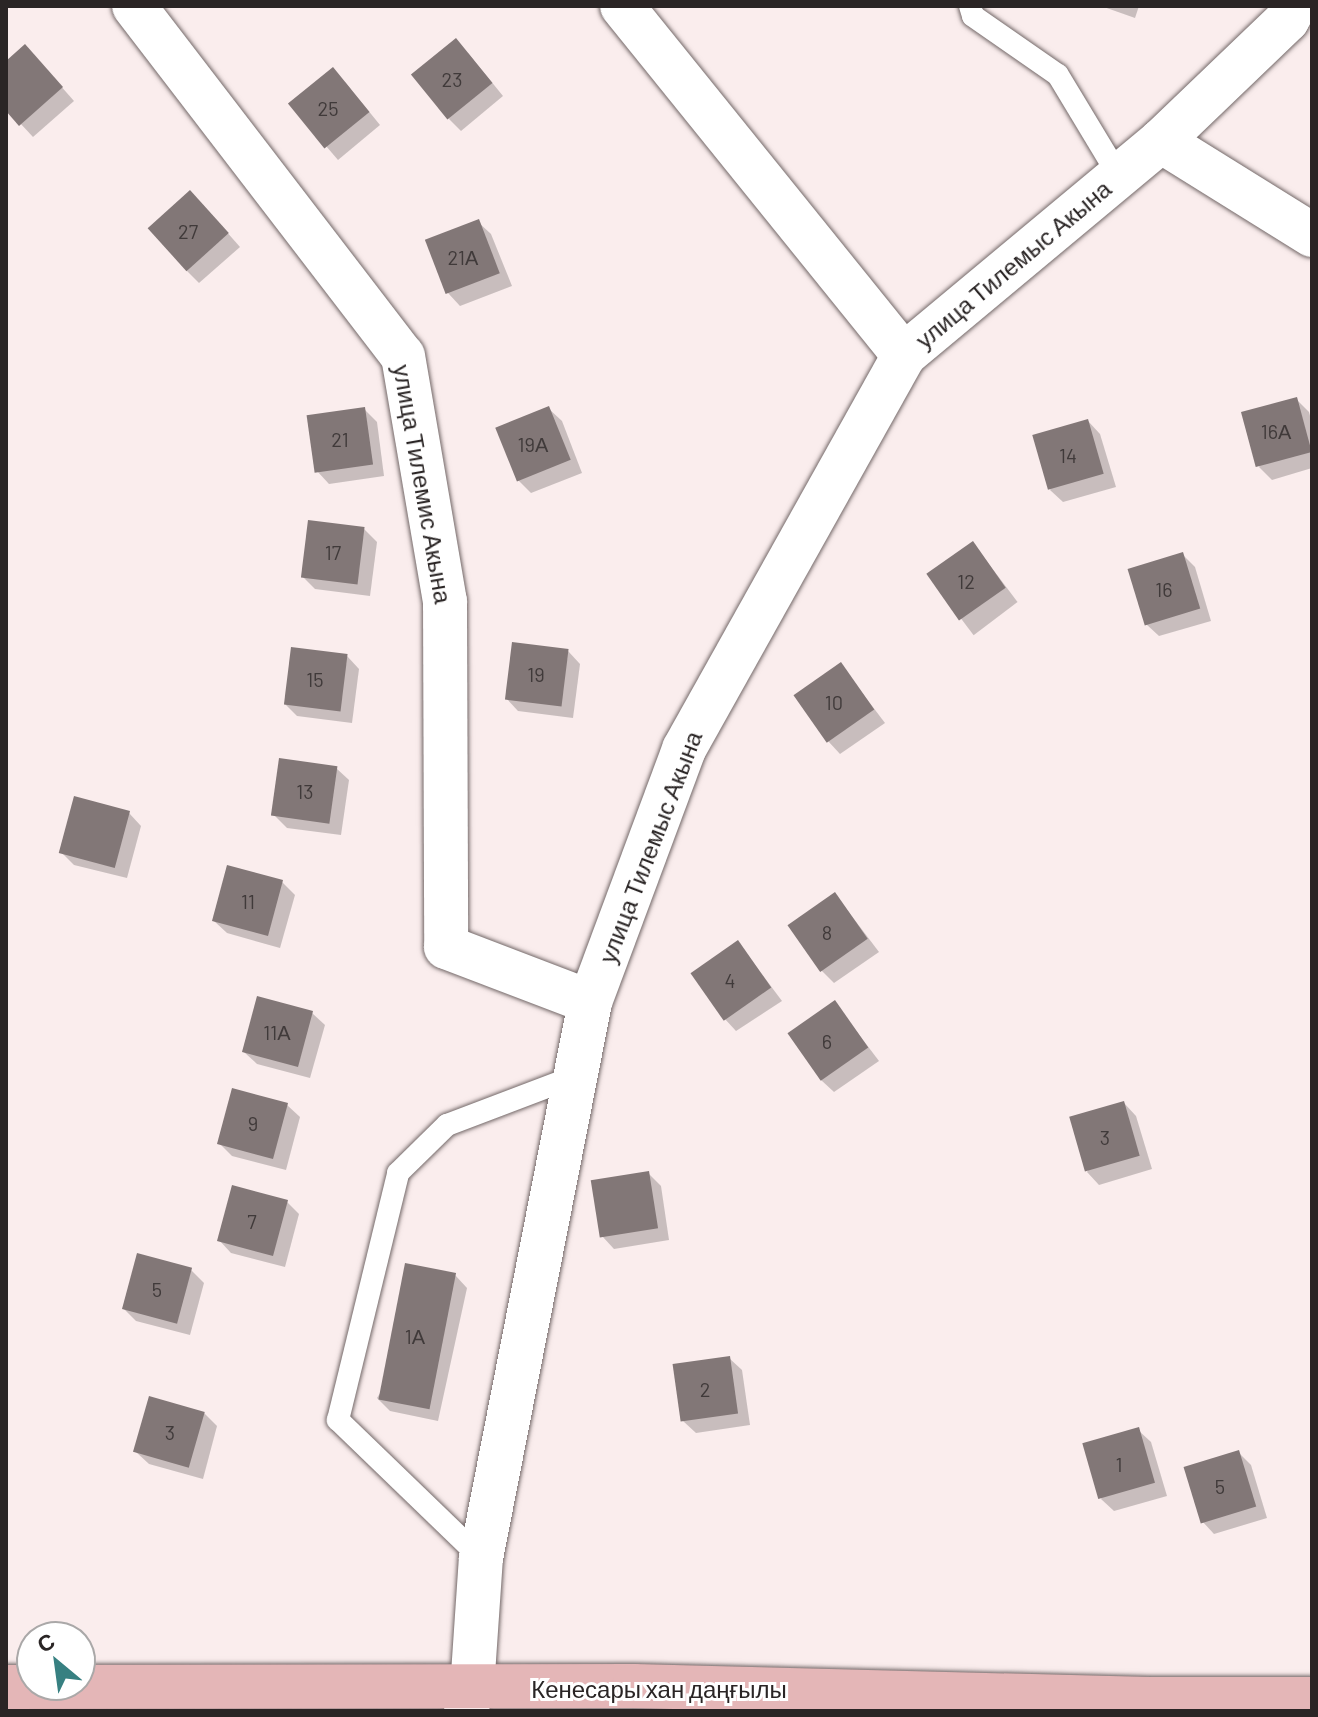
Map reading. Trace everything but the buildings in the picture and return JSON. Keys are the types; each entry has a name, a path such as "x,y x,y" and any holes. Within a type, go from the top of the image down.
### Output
{"main road":[{"name":"Кенесары хан даңғылы","path":"6,1687 469,1700 634,1686 1149,1699 1312,1699"}],"street":[{"name":"улица Тилемис Акына","path":"134,6 403,356 445,601 446,947 590,1002"},
{"path":"622,6 904,355"},
{"name":"улица Тилемыс Акына","path":"469,1700 481,1558 590,1002 684,749 904,355 1161,141 1287,20 1295,6"},
{"path":"1161,141 1312,235"}],"lane":[{"path":"970,6 973,16 1058,75 1119,176"},
{"path":"481,1558 338,1420 398,1173 447,1125 576,1076"}]}
